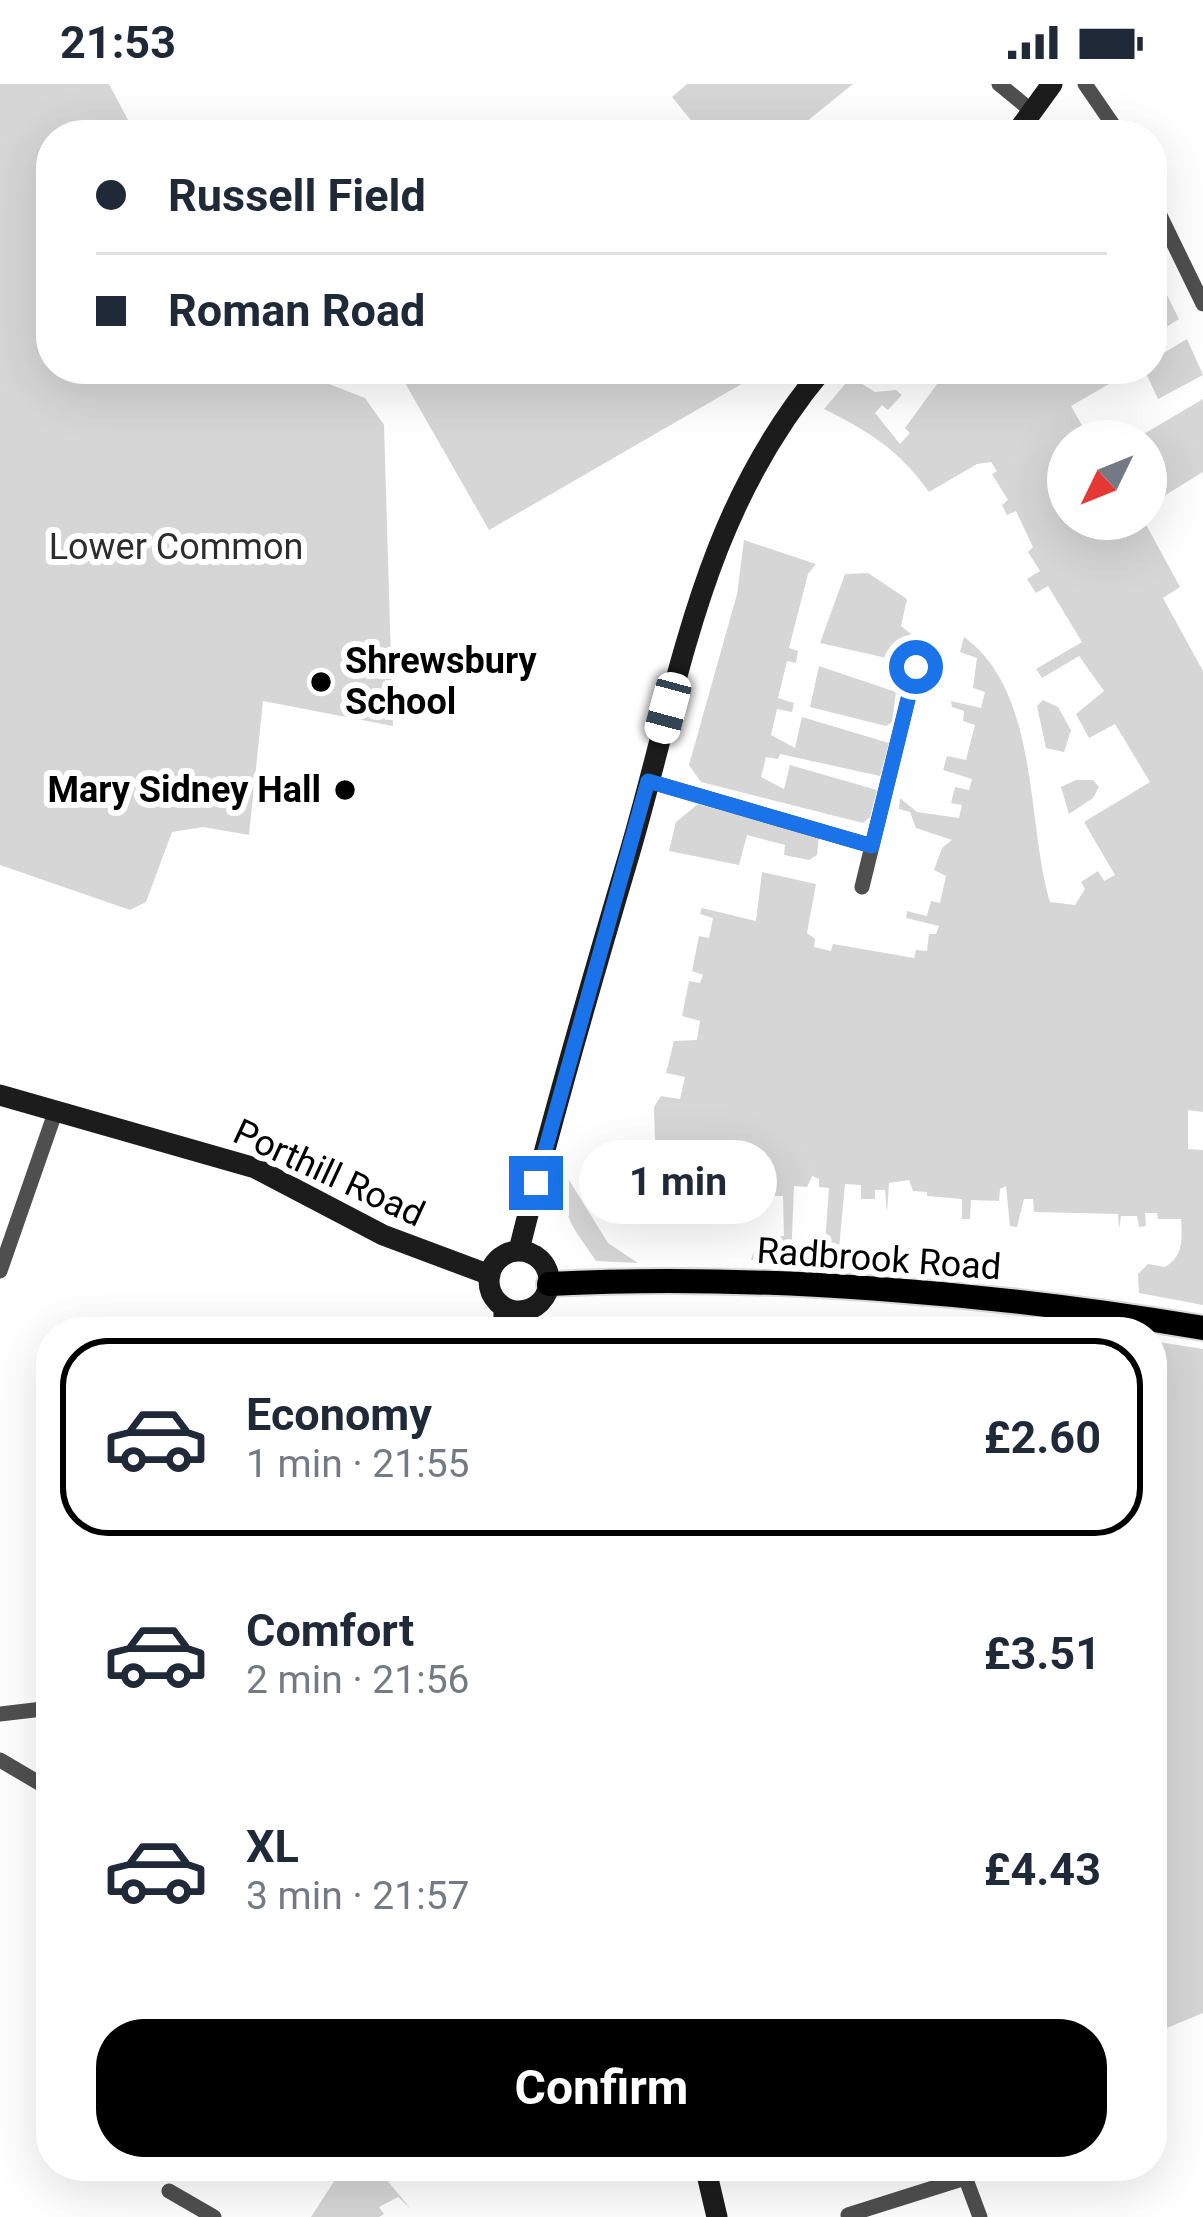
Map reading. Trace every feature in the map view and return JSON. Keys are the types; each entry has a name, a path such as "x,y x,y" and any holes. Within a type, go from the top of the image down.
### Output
{"main road":[{"path":"1027,120 1052,84"},
{"path":"519,1250 722,530 775,429 811,384"},
{"name":"Porthill Road","path":"0,1096 255,1168 383,1235 490,1275"},
{"path":"504,1307 535,1306 549,1285 538,1257 519,1250 497,1260 490,1275 504,1317"},
{"name":"Radbrook Road","path":"549,1285 806,1288 972,1300 1112,1317"},
{"name":"Radbrook Road","path":"1167,1324 1203,1328"},
{"path":"709,2181 717,2217"}],"street":[{"path":"999,84 1033,112"},
{"path":"1085,84 1110,120"},
{"path":"1167,231 1203,304"},
{"path":"862,887 920,650"},
{"path":"648,781 872,846"},
{"path":"0,1270 56,1113"},
{"path":"0,1714 36,1710"},
{"path":"0,1760 36,1781"},
{"path":"848,2216 939,2181"},
{"path":"966,2181 980,2217"},
{"path":"169,2191 214,2217"}],"green space":[{"name":"Lower Common","path":"0,84 109,84 128,120 36,120 36,384 329,384 365,398 384,425 393,726 263,701 249,835 203,827 172,832 146,902 130,910 0,865"},
{"path":"687,84 853,84 809,120 691,120 672,97"},
{"path":"1167,295 1179,319 1167,327"},
{"path":"1187,339 1203,375 1158,399 1151,384 1167,384 1167,351"},
{"path":"406,384 742,384 489,530"},
{"path":"845,384 862,384 875,392 896,390 902,395 888,410 882,405 875,413 900,444 910,433 905,428 937,384 1109,384 1071,406 1079,420 1047,420 1047,540 1154,540 1180,587 1163,598 1203,671 1203,1112 1188,1110 1188,1149 1203,1150 1203,1305 1139,1293 1138,1274 1148,1264 1165,1267 1180,1246 1181,1219 1158,1219 1157,1213 1145,1213 1146,1226 1139,1227 1137,1216 1121,1216 1119,1229 1118,1214 1034,1212 1033,1199 1024,1199 1017,1227 1010,1226 1006,1186 1000,1189 999,1201 971,1200 970,1219 962,1219 962,1199 913,1191 909,1180 889,1183 887,1213 885,1190 875,1190 875,1199 861,1199 861,1185 845,1184 838,1259 804,1260 808,1251 825,1244 829,1188 819,1187 819,1179 812,1176 807,1187 794,1186 791,1260 751,1260 758,1237 784,1236 783,1196 760,1196 760,1182 745,1181 744,1197 710,1196 708,1220 700,1220 700,1200 658,1199 657,1204 643,1203 642,1220 632,1206 638,1200 616,1176 620,1173 615,1166 652,1165 662,1141 655,1140 654,1107 661,1096 680,1099 685,1077 666,1073 674,1041 697,1040 700,1021 682,1016 689,981 700,983 703,975 692,971 699,936 709,938 713,918 700,914 702,908 756,921 762,872 816,884 807,933 815,939 814,947 831,951 833,944 914,958 916,950 927,951 929,934 936,934 939,926 906,918 907,911 927,916 931,901 940,903 946,876 934,870 942,848 952,840 916,828 910,812 899,809 900,798 917,812 959,818 962,805 951,803 955,787 969,790 972,779 943,770 947,756 966,760 975,725 963,721 964,711 952,707 951,701 981,708 985,692 973,688 977,658 960,652 964,637 989,661 1018,724 1050,902 1075,905 1085,889 1081,882 1098,871 1104,881 1115,875 1084,822 1150,782 1115,724 1089,738 1076,714 1104,691 1079,656 1042,678 1036,669 1082,642 1048,586 1036,593 1027,579 1040,571 1028,552 1033,547 1016,511 1007,515 1002,505 1008,500 992,474 997,471 991,462 977,464 929,492 882,443 824,409"},
{"path":"1203,399 1203,472 1167,494 1167,420"},
{"path":"744,540 816,564 808,574 789,648 798,651 796,663 787,661 778,698 794,703 792,712 777,709 771,735 795,748 802,717 889,743 880,776 780,754 778,759 766,757 761,777 784,789 790,765 877,790 870,817 863,823 701,782 689,765 737,594"},
{"path":"868,573 907,599 901,626 916,638 909,663 820,643 845,574"},
{"path":"819,666 896,692 892,722 886,726 810,707"},
{"path":"1043,700 1058,707 1071,730 1064,752 1046,748 1037,706"},
{"path":"1076,780 1093,780 1099,787 1093,798 1069,814 1061,787"},
{"path":"698,804 819,837 817,855 809,860 784,855 785,845 747,835 739,865 669,851 676,822"},
{"path":"569,1180 608,1243 638,1263 596,1261 567,1213"},
{"path":"1167,1343 1203,1349 1203,2013 1167,2028"},
{"path":"334,2181 388,2181 411,2209 398,2197 379,2207 384,2214 379,2217 311,2217"}],"place":[{"name":"Shrewsbury School","path":"321,682"},
{"name":"Mary Sidney Hall","path":"345,790"}],"route":[{"path":"536,1183 648,781 872,846 916,667"}]}
